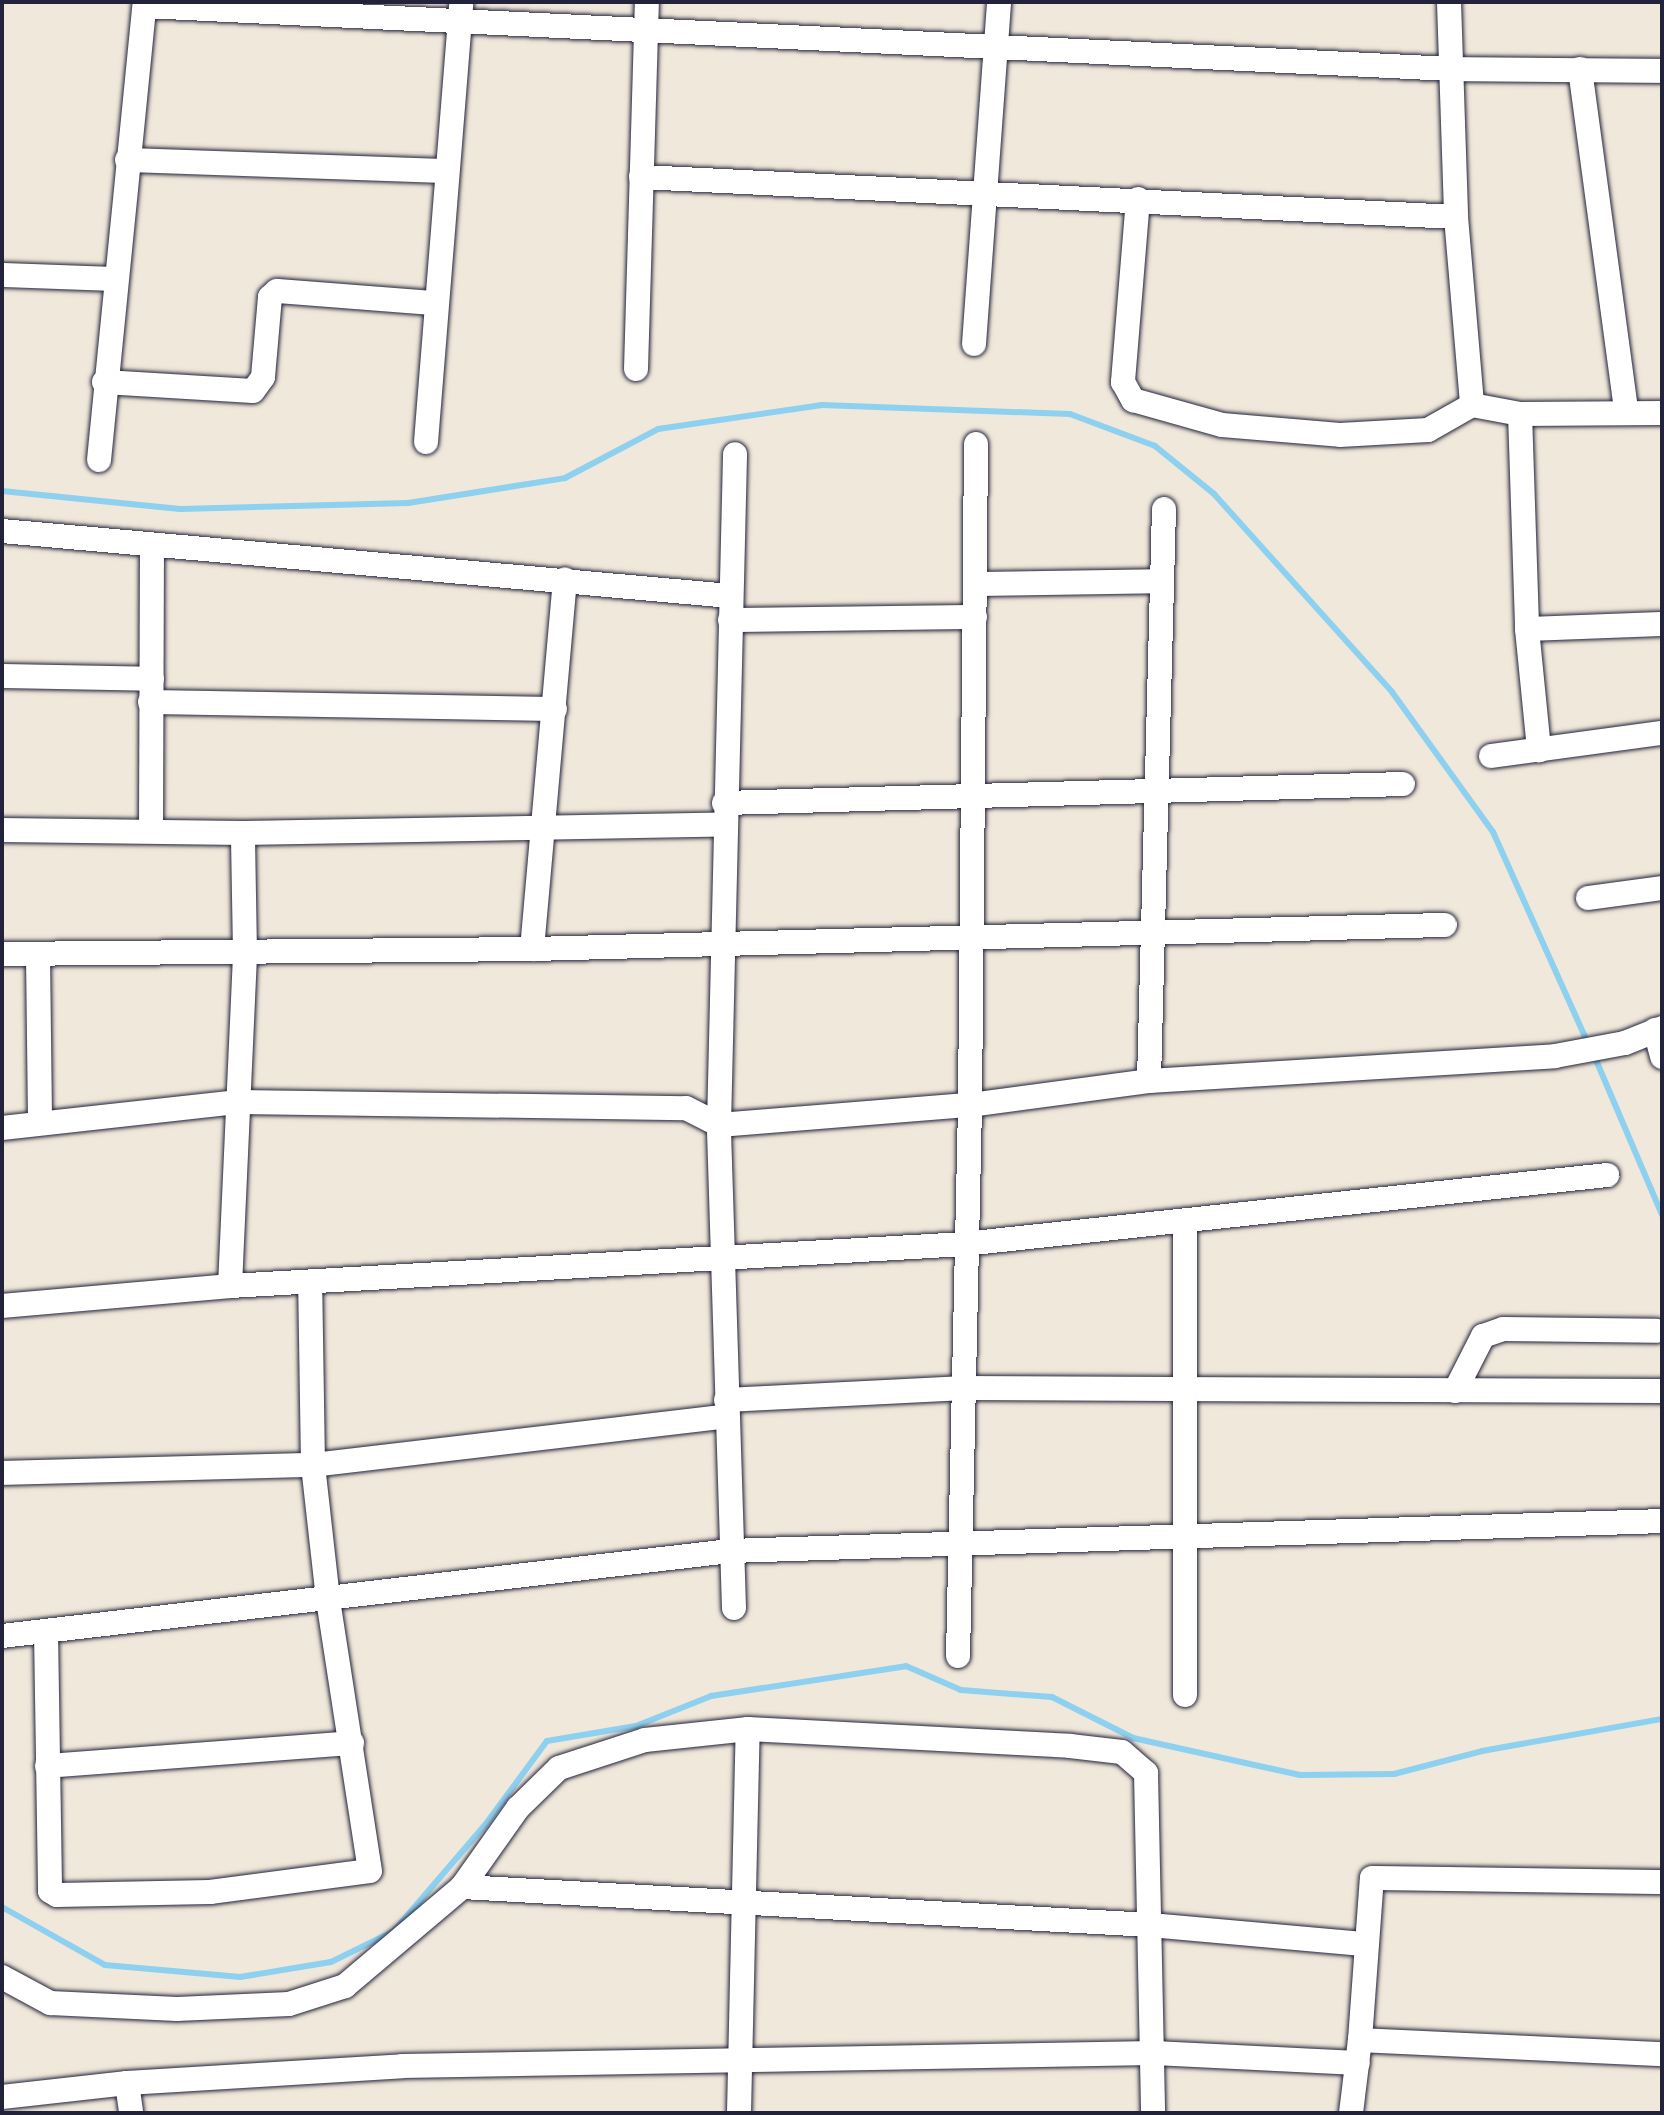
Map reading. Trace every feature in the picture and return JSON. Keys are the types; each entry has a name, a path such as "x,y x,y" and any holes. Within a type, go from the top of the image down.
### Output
{"street":[{"path":"636,369 647,2"},
{"path":"974,344 988,190 999,2"},
{"path":"1449,2 1456,217 1472,405"},
{"path":"99,460 104,382 145,4 461,10 645,27 1452,69 1662,71"},
{"path":"426,442 434,303 461,10"},
{"path":"1580,69 1626,411"},
{"path":"127,160 446,171"},
{"path":"641,177 988,190 1456,217"},
{"path":"1138,199 1123,382 1133,400 1222,425 1340,435 1428,430 1472,405 1520,414 1662,413"},
{"path":"2,275 116,279"},
{"path":"104,382 253,391 263,377 270,297 277,291 434,303"},
{"path":"1520,414 1527,629 1539,750"},
{"path":"958,1656 965,1388 964,1244 973,939 976,444"},
{"path":"734,1608 719,1125 720,943 735,454"},
{"path":"1149,1081 1164,509"},
{"path":"2,531 565,579 730,608 975,617"},
{"path":"151,829 152,545"},
{"path":"532,949 540,830 555,709 565,579"},
{"path":"976,584 1162,581"},
{"path":"1527,629 1662,624"},
{"path":"2,676 151,690 555,709"},
{"path":"1491,756 1662,733"},
{"path":"2,830 151,829 243,833 540,830 975,797 1157,788 1403,784"},
{"path":"230,1286 245,953 243,833"},
{"path":"1588,898 1662,888"},
{"path":"2,954 532,949 1445,925"},
{"path":"38,955 40,1123"},
{"path":"2,1128 239,1102 686,1108 719,1125 970,1105 1149,1081 1555,1056 1625,1043 1659,1029 1662,1057"},
{"path":"2,1306 230,1286 721,1255 964,1244 1185,1224 1607,1175"},
{"path":"1185,1224 1188,1391 1185,1695"},
{"path":"46,1631 50,1891 57,1895 210,1892 370,1871 328,1599 313,1465 310,1282"},
{"path":"1455,1391 1483,1336 1503,1329 1656,1331"},
{"path":"2,1473 313,1465 727,1408 965,1388 1662,1391"},
{"path":"2,1636 730,1551 962,1540 1662,1521"},
{"path":"739,2113 748,1729"},
{"path":"2,1977 50,2003 177,2009 289,2004 345,1986 462,1887 518,1808 559,1768 645,1740 748,1729 1070,1746 1134,1758 1146,1773 1153,2113"},
{"path":"47,1766 352,1743"},
{"path":"1351,2113 1359,2052 1372,1878 1662,1882"},
{"path":"462,1887 745,1900 1151,1925 1365,1944"},
{"path":"2,2097 127,2083 402,2066 1154,2053 1662,2054"},
{"path":"127,2083 131,2113"}],"waterway":[{"path":"2,491 180,509 408,503 565,478 658,429 822,405 1070,414 1155,446 1214,494 1392,692 1493,832 1588,1043"},
{"path":"1593,1053 1662,1215"},
{"path":"2,1907 105,1965 240,1977 331,1962 394,1931 485,1825 547,1741 636,1726 711,1696 906,1666 961,1690 1052,1697 1133,1738 1300,1775 1394,1774 1482,1751 1662,1719"}]}
